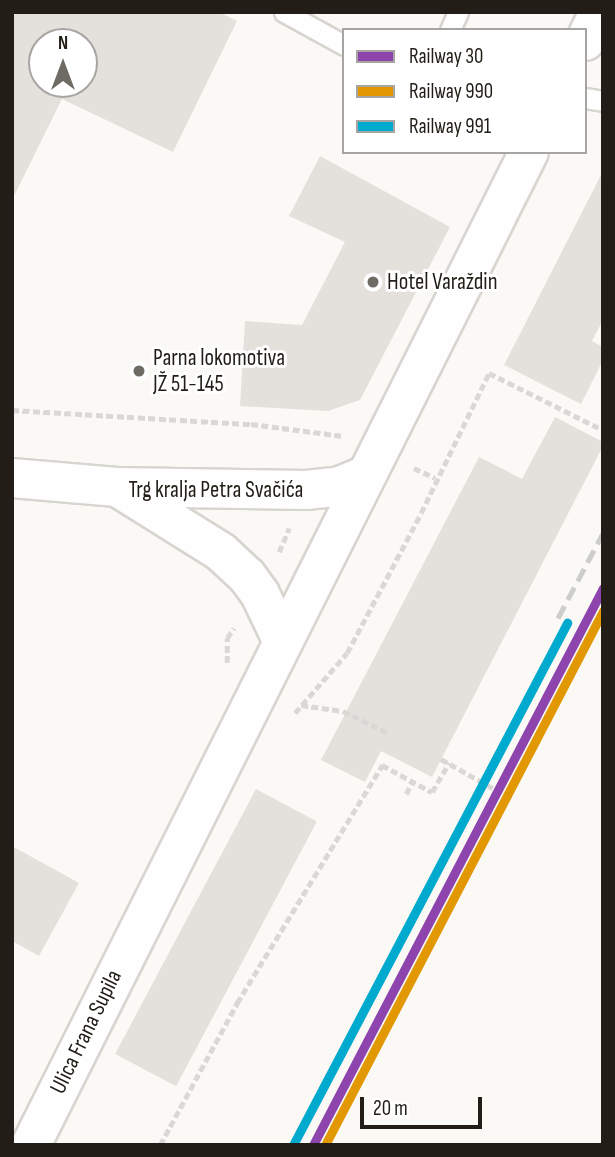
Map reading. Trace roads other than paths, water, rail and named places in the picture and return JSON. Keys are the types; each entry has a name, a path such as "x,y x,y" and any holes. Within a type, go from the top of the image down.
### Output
{"main road":[{"path":"587,37 599,12"},
{"path":"282,640 528,154"},
{"name":"Trg kralja Petra Svačića","path":"117,487 316,489 337,487 366,475"},
{"path":"12,478 117,487"},
{"name":"Trg kralja Petra Svačića","path":"117,487 221,552 260,594 282,640"},
{"name":"Ulica Frana Supila","path":"31,1145 282,640"}],"lane":[{"path":"284,12 342,44"},
{"path":"451,28 458,12"}],"railway":[{"path":"558,618 603,533"}],"rail line":[{"name":"30","path":"313,1145 603,588"},
{"name":"990","path":"325,1145 603,611"},
{"name":"991","path":"293,1145 567,623"}],"place":[{"name":"Hotel Varaždin","path":"373,282"},
{"name":"Parna lokomotiva JŽ 51-145","path":"139,371"}]}
